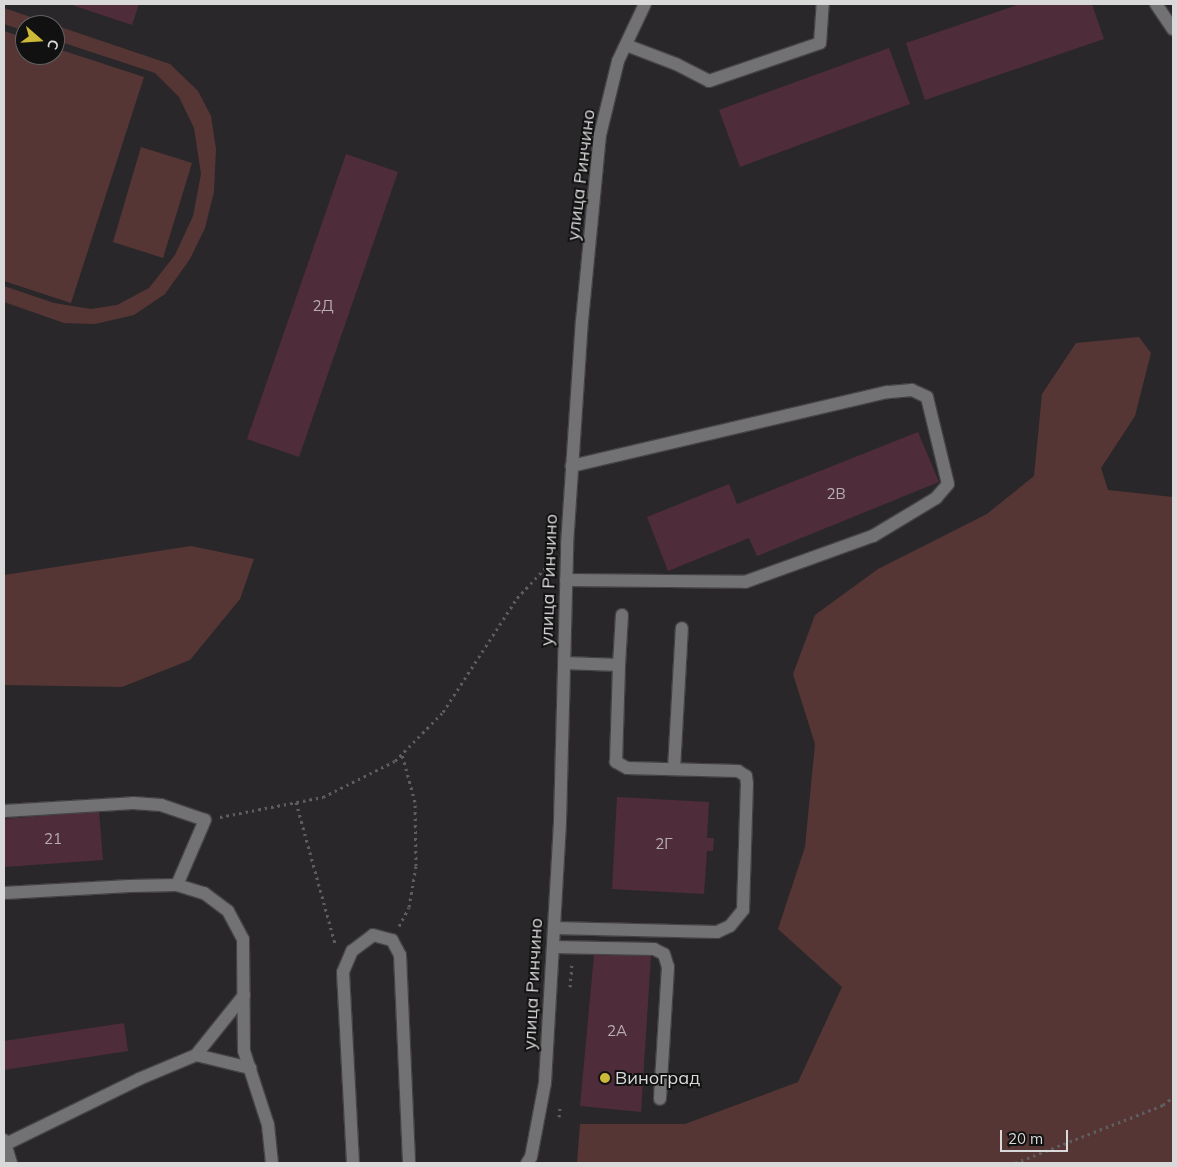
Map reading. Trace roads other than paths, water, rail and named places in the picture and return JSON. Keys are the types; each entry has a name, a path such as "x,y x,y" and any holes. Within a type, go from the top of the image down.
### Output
{"street":[{"name":"улица Ринчино","path":"530,1161 545,1083 560,821 567,546 582,320 600,135 618,61 645,4"},
{"path":"626,45 676,64 709,81 820,42 823,4"},
{"path":"1156,4 1173,29"},
{"path":"566,580 745,582 873,536 936,498 948,484 927,397 912,390 878,395 572,466"},
{"path":"554,928 717,932 730,926 743,910 746,776 738,771 627,768 616,762 618,664 622,615"},
{"path":"674,769 682,628"},
{"path":"564,663 618,664"},
{"path":"4,811 133,803 161,805 205,820 177,885"},
{"path":"4,893 177,885 204,893 228,911 243,939 244,1051 268,1125 272,1163"},
{"path":"353,1163 343,972 352,951 373,935 392,940 400,954 409,1163"},
{"path":"553,947 654,950 664,954 668,967 660,1099"},
{"path":"11,1163 5,1142 139,1079 196,1055 244,995"},
{"path":"196,1055 250,1068"}],"place":[{"name":"Виноград","path":"605,1078"}]}
